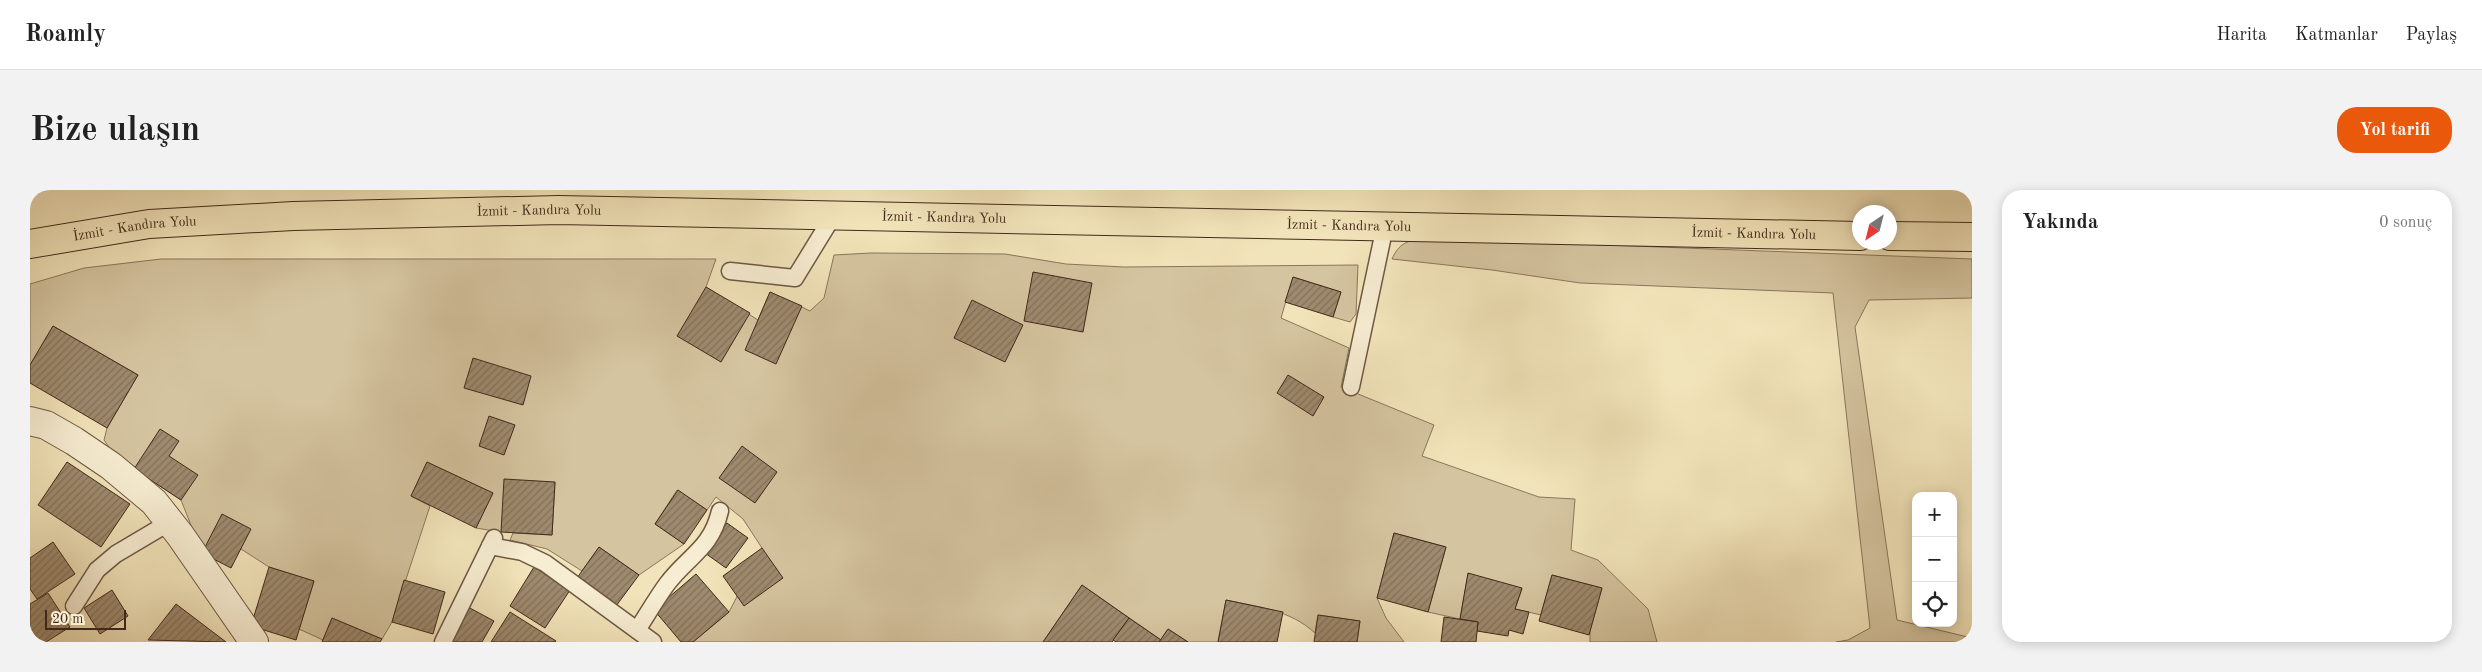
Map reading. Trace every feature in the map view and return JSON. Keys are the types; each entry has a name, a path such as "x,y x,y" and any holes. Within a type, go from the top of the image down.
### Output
{"highway":[{"name":"İzmit - Kandıra Yolu","path":"30,244 149,224 293,216 560,210 1852,236"},
{"path":"1897,236 1972,237"}],"street":[{"path":"30,421 46,425 74,441 110,466 154,502 254,642"}],"lane":[{"path":"730,272 796,278 833,216"},
{"path":"1351,386 1385,226"},
{"path":"637,630 667,583 698,553 716,529 720,511"},
{"path":"74,606 97,570 116,554 170,522"},
{"path":"443,642 492,541 545,563 653,642"}],"shaded area":[{"path":"1424,238 1972,259 1972,298 1869,300 1855,327 1897,620 1912,624 1912,627 1926,627 1972,638 1972,642 1836,642 1848,640 1870,628 1833,293 1580,283 1492,270 1392,259 1401,246 1413,240"},
{"path":"871,253 1005,254 1066,264 1124,267 1358,265 1356,314 1350,322 1333,317 1341,292 1293,277 1281,318 1349,348 1341,387 1434,425 1422,456 1539,497 1575,499 1571,550 1598,560 1648,609 1657,642 1590,642 1590,631 1602,588 1552,575 1541,615 1515,609 1522,589 1468,574 1460,619 1428,612 1446,547 1394,533 1377,598 1386,618 1404,642 1357,642 1360,621 1318,615 1315,633 1285,614 1262,607 1226,600 1218,642 1188,642 1168,629 1161,640 1082,585 1043,642 693,642 729,612 762,548 743,519 716,497 707,510 677,490 655,524 684,544 639,575 599,547 582,571 547,549 510,540 513,533 552,535 555,482 501,532 476,528 493,493 427,462 411,496 430,506 392,622 382,639 332,618 323,640 299,629 314,581 269,567 241,549 202,553 181,500 116,457 104,440 107,428 138,375 53,326 30,365 30,284 84,268 161,259 716,259 706,287 758,320 770,292 810,311 824,298 834,255"}],"building":[{"path":"1033,272 1092,283 1083,332 1024,321"},
{"path":"1293,277 1341,292 1333,317 1285,302"},
{"path":"706,287 750,313 721,362 677,336"},
{"path":"770,292 802,306 776,364 745,350"},
{"path":"972,300 1023,325 1005,362 954,338"},
{"path":"53,326 138,375 107,428 30,383 30,365"},
{"path":"473,358 531,376 523,405 464,388"},
{"path":"1288,375 1324,397 1313,416 1277,393"},
{"path":"489,416 515,425 504,455 479,446"},
{"path":"160,429 179,441 169,456 198,475 181,500 134,469"},
{"path":"742,446 777,472 755,503 719,478"},
{"path":"67,462 130,504 101,547 38,505"},
{"path":"427,462 493,493 476,528 411,496"},
{"path":"504,479 555,482 552,535 501,532"},
{"path":"678,490 707,510 684,544 655,524"},
{"path":"222,514 251,529 231,568 202,553"},
{"path":"727,523 748,538 726,568 705,553"},
{"path":"1394,533 1446,547 1428,612 1377,598"},
{"path":"53,542 75,574 37,599 30,589 30,558"},
{"path":"599,547 639,575 616,606 577,578"},
{"path":"762,548 783,578 744,606 723,576"},
{"path":"269,567 314,581 296,640 251,626"},
{"path":"534,567 570,590 545,628 510,606"},
{"path":"1468,573 1522,588 1515,609 1529,612 1523,634 1509,630 1508,636 1477,631 1478,622 1460,619"},
{"path":"696,574 729,612 693,642 681,642 654,610"},
{"path":"1552,575 1602,588 1589,635 1539,621"},
{"path":"404,580 445,592 433,634 392,622"},
{"path":"1082,585 1129,618 1112,642 1043,642"},
{"path":"112,590 128,616 100,634 84,608"},
{"path":"48,593 70,627 46,642 30,642 30,604"},
{"path":"1226,600 1283,612 1277,642 1218,642"},
{"path":"176,604 226,642 148,640"},
{"path":"468,607 494,621 482,642 449,642"},
{"path":"510,612 556,641 491,642"},
{"path":"1318,615 1360,621 1357,642 1314,642"},
{"path":"1444,617 1478,622 1476,642 1441,642"},
{"path":"332,618 382,639 380,642 322,642"},
{"path":"1129,618 1161,640 1159,642 1116,642 1113,640"},
{"path":"1168,629 1188,642 1159,642"}]}
